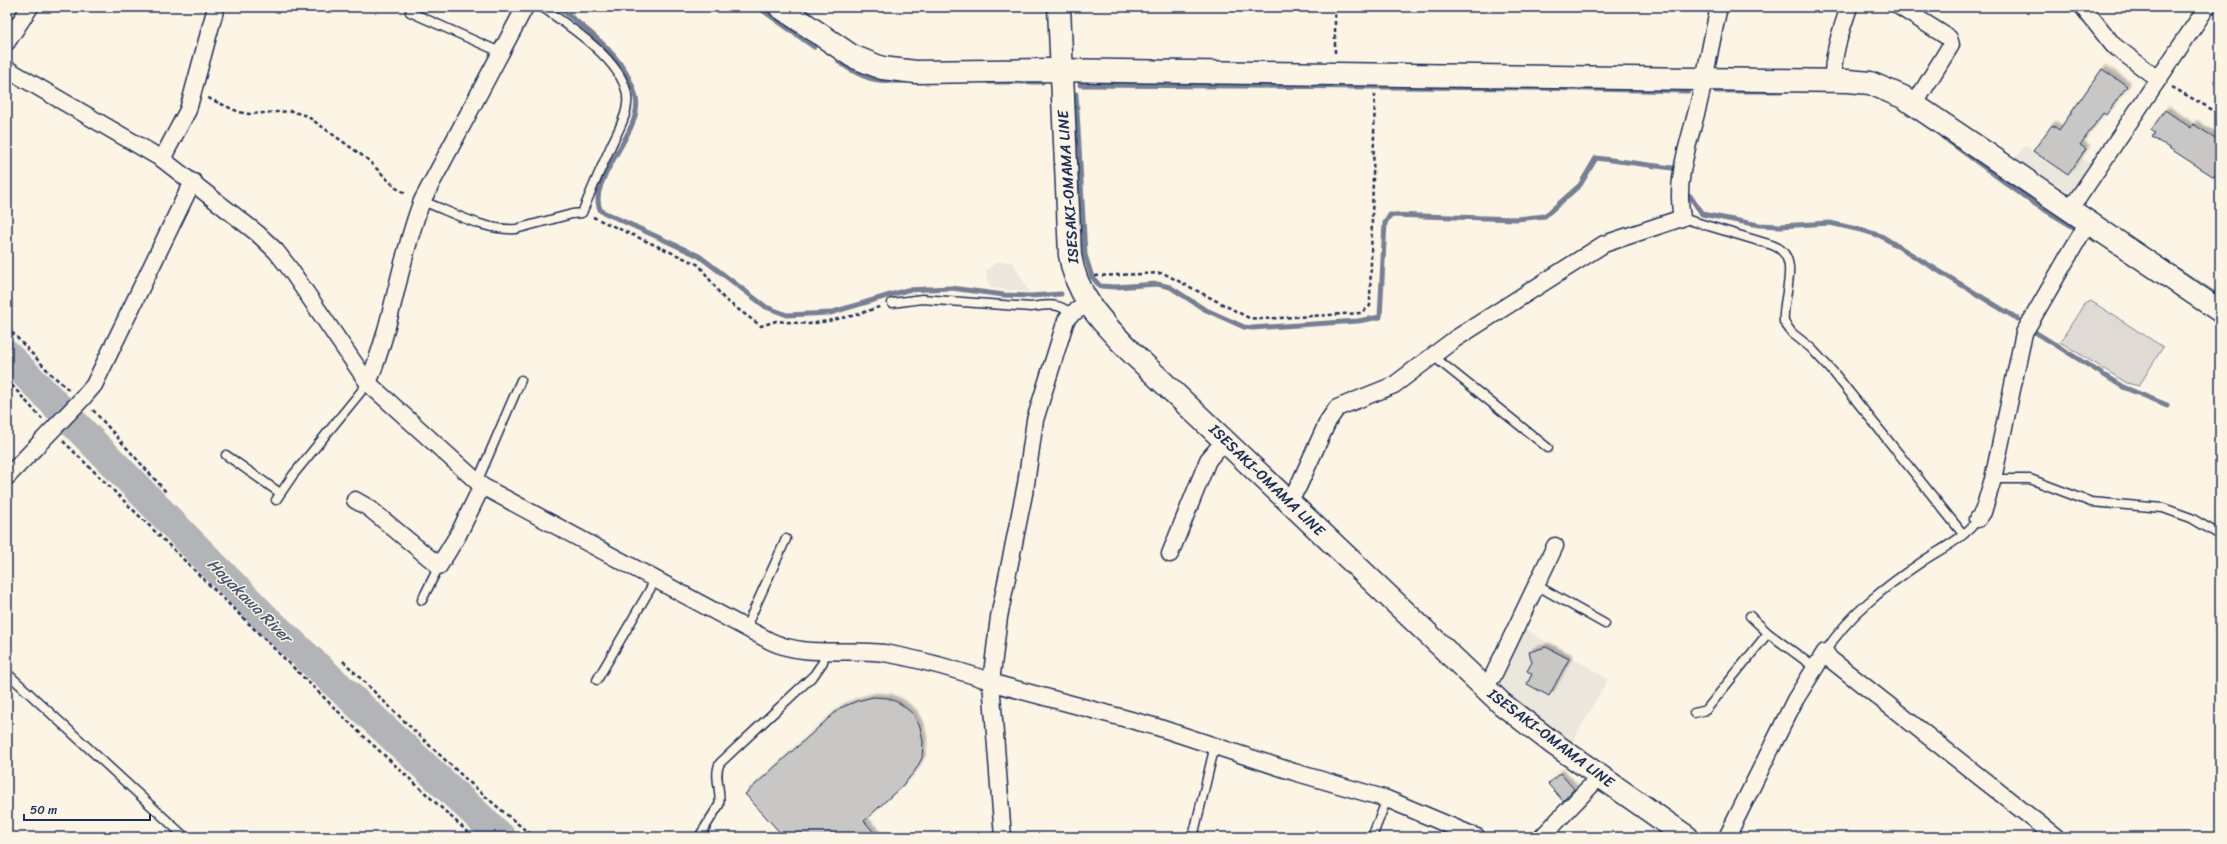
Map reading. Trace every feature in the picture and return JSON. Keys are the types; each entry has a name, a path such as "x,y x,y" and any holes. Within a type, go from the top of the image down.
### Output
{"street":[{"path":"7,42 30,7"},
{"path":"162,159 181,126 193,92 216,7"},
{"path":"368,382 378,360 412,228 422,201 525,7"},
{"path":"780,7 852,56 882,68 916,72 1061,70 1375,76 1833,81 1870,83 1892,91 1914,105 2220,311"},
{"name":"ISESAKI-OMAMA LINE","path":"1059,7 1068,238 1080,309 1102,322 1129,350 1289,500 1483,686 1514,713 1687,837"},
{"path":"1289,500 1298,487 1328,421 1337,408 1394,385 1455,339 1604,244 1682,218 1679,195 1682,168 1704,80 1719,7"},
{"path":"1833,81 1832,67 1835,51 1849,7"},
{"path":"1900,7 1949,38 1951,45 1914,105"},
{"path":"2084,7 2113,45 2158,78"},
{"path":"2070,210 2158,78 2193,31 2207,7"},
{"path":"7,69 162,159 194,182 276,251 368,382 479,483 780,646 795,649 882,653 1157,727 1294,772 1387,799 1477,837"},
{"path":"7,477 77,404 97,379 187,193 194,182"},
{"path":"1978,519 1983,512 1993,479 2024,333 2088,222"},
{"path":"1003,837 991,682 999,617 1026,484 1035,420 1056,348 1066,320 1080,309"},
{"path":"1170,554 1208,460 1225,440"},
{"path":"355,500 369,508 439,566 458,535 479,483"},
{"path":"1483,686 1493,676 1555,546"},
{"path":"1727,837 1795,700 1814,666 1825,652 1830,659 2056,837"},
{"path":"1542,837 1600,776"}],"lane":[{"path":"422,201 489,226 507,230 572,214 582,213 622,122 628,104 627,93 616,71 596,47 542,7"},
{"path":"410,12 500,52"},
{"path":"1682,218 1772,245 1783,250 1787,255 1789,267 1784,322 1830,369 1963,534"},
{"path":"892,303 922,299 1031,307 1054,305 1065,308 1080,309"},
{"path":"1433,356 1548,448"},
{"path":"479,483 481,473 521,380"},
{"path":"226,455 278,496 368,382"},
{"path":"1993,479 2030,479 2091,502 2163,508 2191,518 2220,535"},
{"path":"1825,652 1851,619 1879,593 1963,534 1978,519"},
{"path":"746,627 786,539"},
{"path":"422,600 439,566"},
{"path":"597,680 656,579"},
{"path":"1536,585 1605,624"},
{"path":"1750,616 1768,634 1814,666"},
{"path":"1694,713 1706,710 1768,634"},
{"path":"699,837 719,805 717,771 720,763 814,674 823,662 825,651"},
{"path":"7,673 185,837"},
{"path":"1194,837 1215,746"},
{"path":"1372,837 1387,799"}],"path":[{"path":"1335,7 1336,75"},
{"path":"1075,278 1164,273 1249,318 1262,319 1346,314 1366,310 1370,301 1375,76"},
{"path":"2158,78 2220,114"},
{"path":"193,92 239,112 250,114 291,111 307,116 367,159 396,188 422,201"},
{"path":"582,213 626,230 699,265 724,299 761,326 776,321 809,324 828,321 856,315 892,303"},
{"path":"7,380 331,705 473,837"},
{"path":"343,661 454,770 498,809 534,837"}],"shaded area":[{"path":"2025,145 2040,156 2080,157 2092,165 2075,189 2067,192 2034,170 2030,176 2011,163"},
{"path":"2163,258 2220,295 2220,301 2161,262"},
{"path":"996,262 1013,262 1029,292 991,288 986,271"},
{"path":"2091,301 2163,347 2139,386 2127,383 2060,342 2084,304"},
{"path":"1522,627 1608,679 1572,743 1537,719 1509,695 1496,681"}],"building":[{"path":"2102,69 2127,86 2106,115 2103,113 2080,145 2086,149 2068,175 2033,151 2052,125 2059,130"},
{"path":"2165,110 2191,128 2193,124 2220,141 2220,168 2214,177 2152,137 2155,133 2151,130"},
{"path":"1546,647 1569,659 1549,696 1527,684 1532,674 1527,671 1532,662 1529,652"},
{"path":"873,697 888,698 901,704 913,714 920,727 923,742 922,758 915,771 904,784 864,821 878,837 784,837 745,794 840,708 857,701"},
{"path":"1560,773 1574,789 1563,801 1548,784"}],"waterway":[{"path":"558,7 594,36 616,58 624,70 636,98 636,111 632,126 600,186 598,199 601,211 699,256 766,307 787,315 830,313 907,290 951,288 1004,295 1030,296 1061,294"},
{"path":"758,7 814,47"},
{"path":"839,62 863,76 886,81 905,81"},
{"path":"989,82 1042,82"},
{"path":"1080,85 1535,88 1688,91"},
{"path":"1716,91 1781,91"},
{"path":"1076,94 1085,255 1092,277 1100,286 1115,287 1157,284 1170,287 1204,309 1244,327 1252,328 1358,321 1380,317 1385,223 1390,215 1517,219 1545,216 1580,185 1596,158 1672,168"},
{"path":"1943,137 2032,202 2097,241"},
{"path":"1690,196 1702,214 1759,225 1780,226 1830,223 1881,236 2018,319"},
{"path":"2035,332 2123,387 2167,405"},
{"name":"Hayakawa River","path":"7,355 265,618 501,837"}]}
